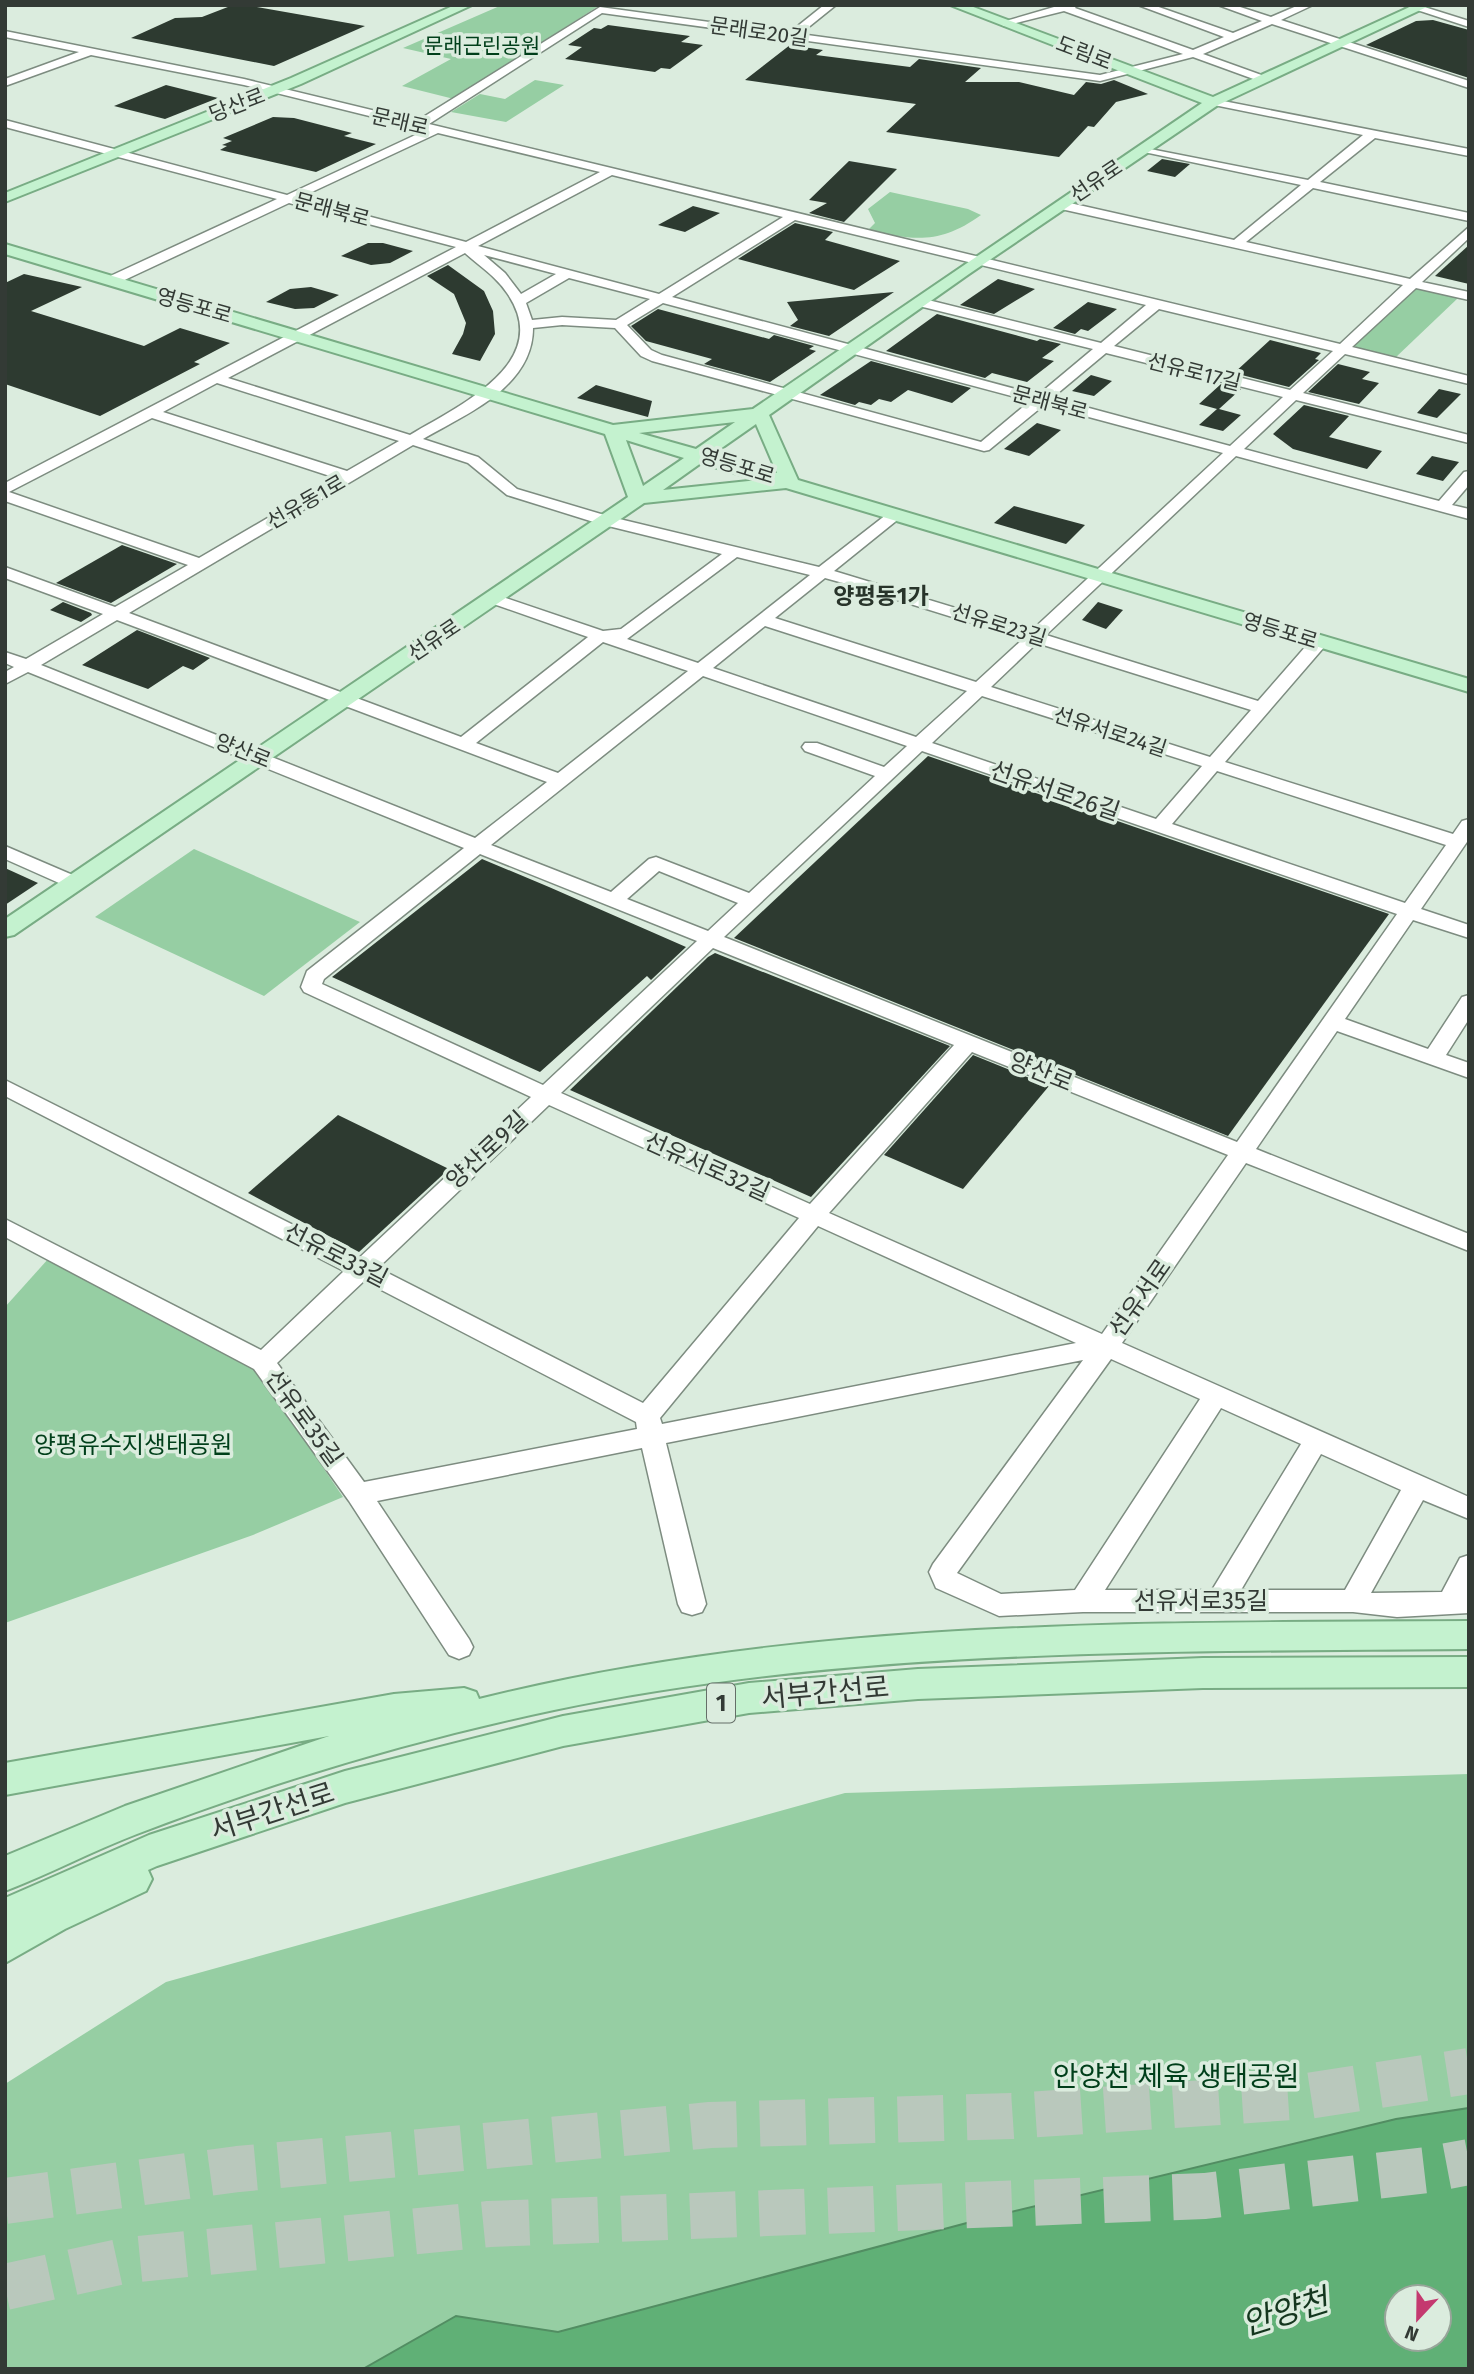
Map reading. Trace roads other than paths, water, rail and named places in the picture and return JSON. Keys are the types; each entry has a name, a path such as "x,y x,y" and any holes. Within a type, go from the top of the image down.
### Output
{"main road":[{"name":"도림로","path":"956,5 1213,102"},
{"name":"당산로","path":"5,198 273,91 459,6"},
{"name":"선유로","path":"5,930 494,599 978,261 1194,114 1213,102 1416,6"},
{"path":"1167,84 1188,100 1194,114"},
{"name":"영등포로","path":"5,249 1469,686"},
{"path":"760,414 789,482 638,498 613,430 760,414"},
{"name":"서부간선로","path":"5,1874 125,1822 323,1753 554,1695 729,1665 912,1647 1196,1637 1469,1635"},
{"name":"서부간선로","path":"5,1916 149,1852 345,1787 563,1731 749,1698 918,1684 1135,1676 1469,1672"},
{"path":"5,1779 394,1709 554,1695"},
{"path":"5,1945 52,1917 290,1805"}],"street":[{"path":"791,36 831,5"},
{"path":"1143,5 1234,37"},
{"path":"1223,5 1469,85"},
{"name":"문래로20길","path":"417,126 596,11 1100,78 1132,72 1194,54 1308,5"},
{"path":"1004,23 1066,6 1263,79"},
{"path":"1416,6 1469,24"},
{"name":"문래로","path":"5,34 273,91 1469,380"},
{"path":"5,83 91,51"},
{"path":"1213,102 1469,153"},
{"name":"문래북로","path":"5,123 1469,514"},
{"path":"111,281 435,130"},
{"path":"1236,244 1373,134"},
{"path":"1144,149 1469,217"},
{"path":"5,489 609,172"},
{"path":"1061,205 1469,296"},
{"path":"527,324 562,321 619,324 793,216"},
{"name":"양산로9길","path":"263,1362 710,939 1469,231"},
{"path":"466,246 506,283 519,301 527,324 527,338 517,363 512,372 491,393"},
{"path":"519,301 567,274"},
{"name":"선유로17길","path":"920,302 1469,439"},
{"path":"619,324 646,353 657,358 984,447 1156,304"},
{"path":"214,378 411,440"},
{"name":"선유동1로","path":"5,679 491,393"},
{"path":"149,412 349,477"},
{"name":"선유로23길","path":"411,440 472,460 512,492 606,521 822,573 1035,636 1262,708"},
{"path":"1442,507 1469,475"},
{"path":"5,496 201,564"},
{"path":"481,846 896,514"},
{"path":"463,744 601,636 625,634 734,552"},
{"path":"5,572 562,781"},
{"path":"494,599 701,670"},
{"name":"선유서로24길","path":"763,620 1206,763 1214,763 1463,834"},
{"path":"1159,827 1319,642"},
{"name":"양산로","path":"5,657 1469,1243"},
{"name":"선유서로26길","path":"701,670 1469,932"},
{"path":"811,747 886,774"},
{"name":"선유서로","path":"942,1572 1107,1346 1463,834"},
{"name":"선유서로32길","path":"481,846 314,976 311,987 1469,1509"},
{"path":"5,852 75,883"},
{"path":"614,900 656,863 751,901"},
{"path":"1433,1058 1469,1002"},
{"path":"1334,1022 1469,1071"},
{"path":"649,1426 814,1215 969,1042"},
{"name":"선유로33길","path":"5,1087 362,1268 649,1426"},
{"name":"선유로35길","path":"5,1227 263,1362 358,1494 459,1647"},
{"path":"358,1494 649,1426 1107,1346"},
{"path":"1083,1601 1216,1395"},
{"path":"649,1426 692,1604"},
{"path":"1220,1601 1316,1441"},
{"path":"1353,1601 1417,1486"},
{"path":"1460,1602 1469,1566"},
{"name":"선유서로35길","path":"942,1572 946,1580 999,1605 1083,1601 1353,1601 1370,1605 1435,1606 1460,1602"}],"water":[{"name":"안양천","path":"1469,2108 1469,2369 363,2369 456,2316 558,2332 978,2220 1396,2119"}],"tunnel":[{"path":"5,2201 238,2169 710,2125 1012,2116 1308,2096 1469,2071"},
{"path":"5,2287 128,2260 489,2224 1205,2196 1427,2170 1469,2162"}],"district":[{"name":"양평동1가","path":"881,596"}],"park label":[{"name":"문래근린공원","path":"482,46"},
{"name":"양평유수지생태공원","path":"133,1445"},
{"name":"안양천 체육 생태공원","path":"1176,2076"}]}
